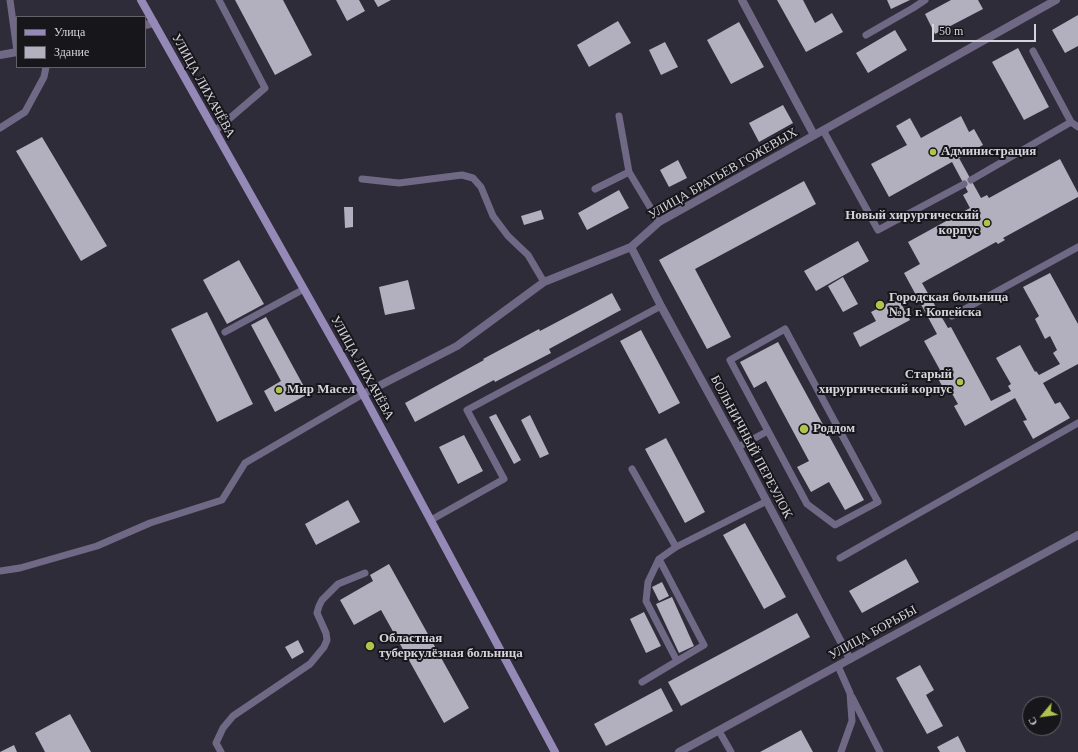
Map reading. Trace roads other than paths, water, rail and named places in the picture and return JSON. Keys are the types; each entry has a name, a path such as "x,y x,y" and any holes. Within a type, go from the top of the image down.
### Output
{"main road":[{"name":"УЛИЦА ЛИХАЧЁВА","path":"141,0 363,394 555,752"}],"street":[{"path":"742,0 814,135"},
{"name":"УЛИЦА БРАТЬЕВ ГОЖЕВЫХ","path":"363,394 457,346 544,282 631,247 659,222 1056,0"},
{"path":"146,25 154,23"},
{"path":"0,55 16,52"},
{"name":"БОЛЬНИЧНЫЙ ПЕРЕУЛОК","path":"631,247 661,306 767,501 850,659"},
{"name":"УЛИЦА БОРЬБЫ","path":"679,752 1078,535"}],"lane":[{"path":"10,0 16,45"},
{"path":"215,131 265,88 219,0"},
{"path":"866,35 925,0"},
{"path":"1033,51 1071,122 1078,127"},
{"path":"0,128 25,112 44,77 46,68"},
{"path":"619,116 629,172 659,222"},
{"path":"971,180 1071,122"},
{"path":"823,130 878,230 964,184"},
{"path":"595,189 629,172"},
{"path":"362,179 399,183 462,175 473,178 481,187 493,216 508,236 528,255 544,282"},
{"path":"952,316 1078,248"},
{"path":"225,332 304,289"},
{"path":"431,520 504,479 467,410 661,306"},
{"path":"785,329 878,502 835,525 807,504 768,430 730,360 785,329"},
{"path":"0,571 20,568 98,546 150,523 222,500 245,463 363,394"},
{"path":"840,558 1078,423"},
{"path":"738,447 768,430"},
{"path":"632,469 676,546"},
{"path":"677,661 646,601 648,582 660,559 676,546 767,501"},
{"path":"642,682 704,645 660,559"},
{"path":"221,752 216,743 223,728 233,716 310,664 324,647 327,640 326,633 317,613 322,600 338,584 365,573"},
{"path":"838,666 880,752"},
{"path":"841,752 852,721 850,693"},
{"path":"719,731 731,752"}],"place":[{"name":"Администрация","path":"933,152"},
{"name":"Новый хирургический корпус","path":"987,223"},
{"name":"Городская больница № 1 г. Копейска","path":"880,305"},
{"name":"Старый хирургический корпус","path":"960,382"},
{"name":"Мир Масел","path":"279,390"},
{"name":"Роддом","path":"804,429"},
{"name":"Областная туберкулёзная больница","path":"370,646"}]}
